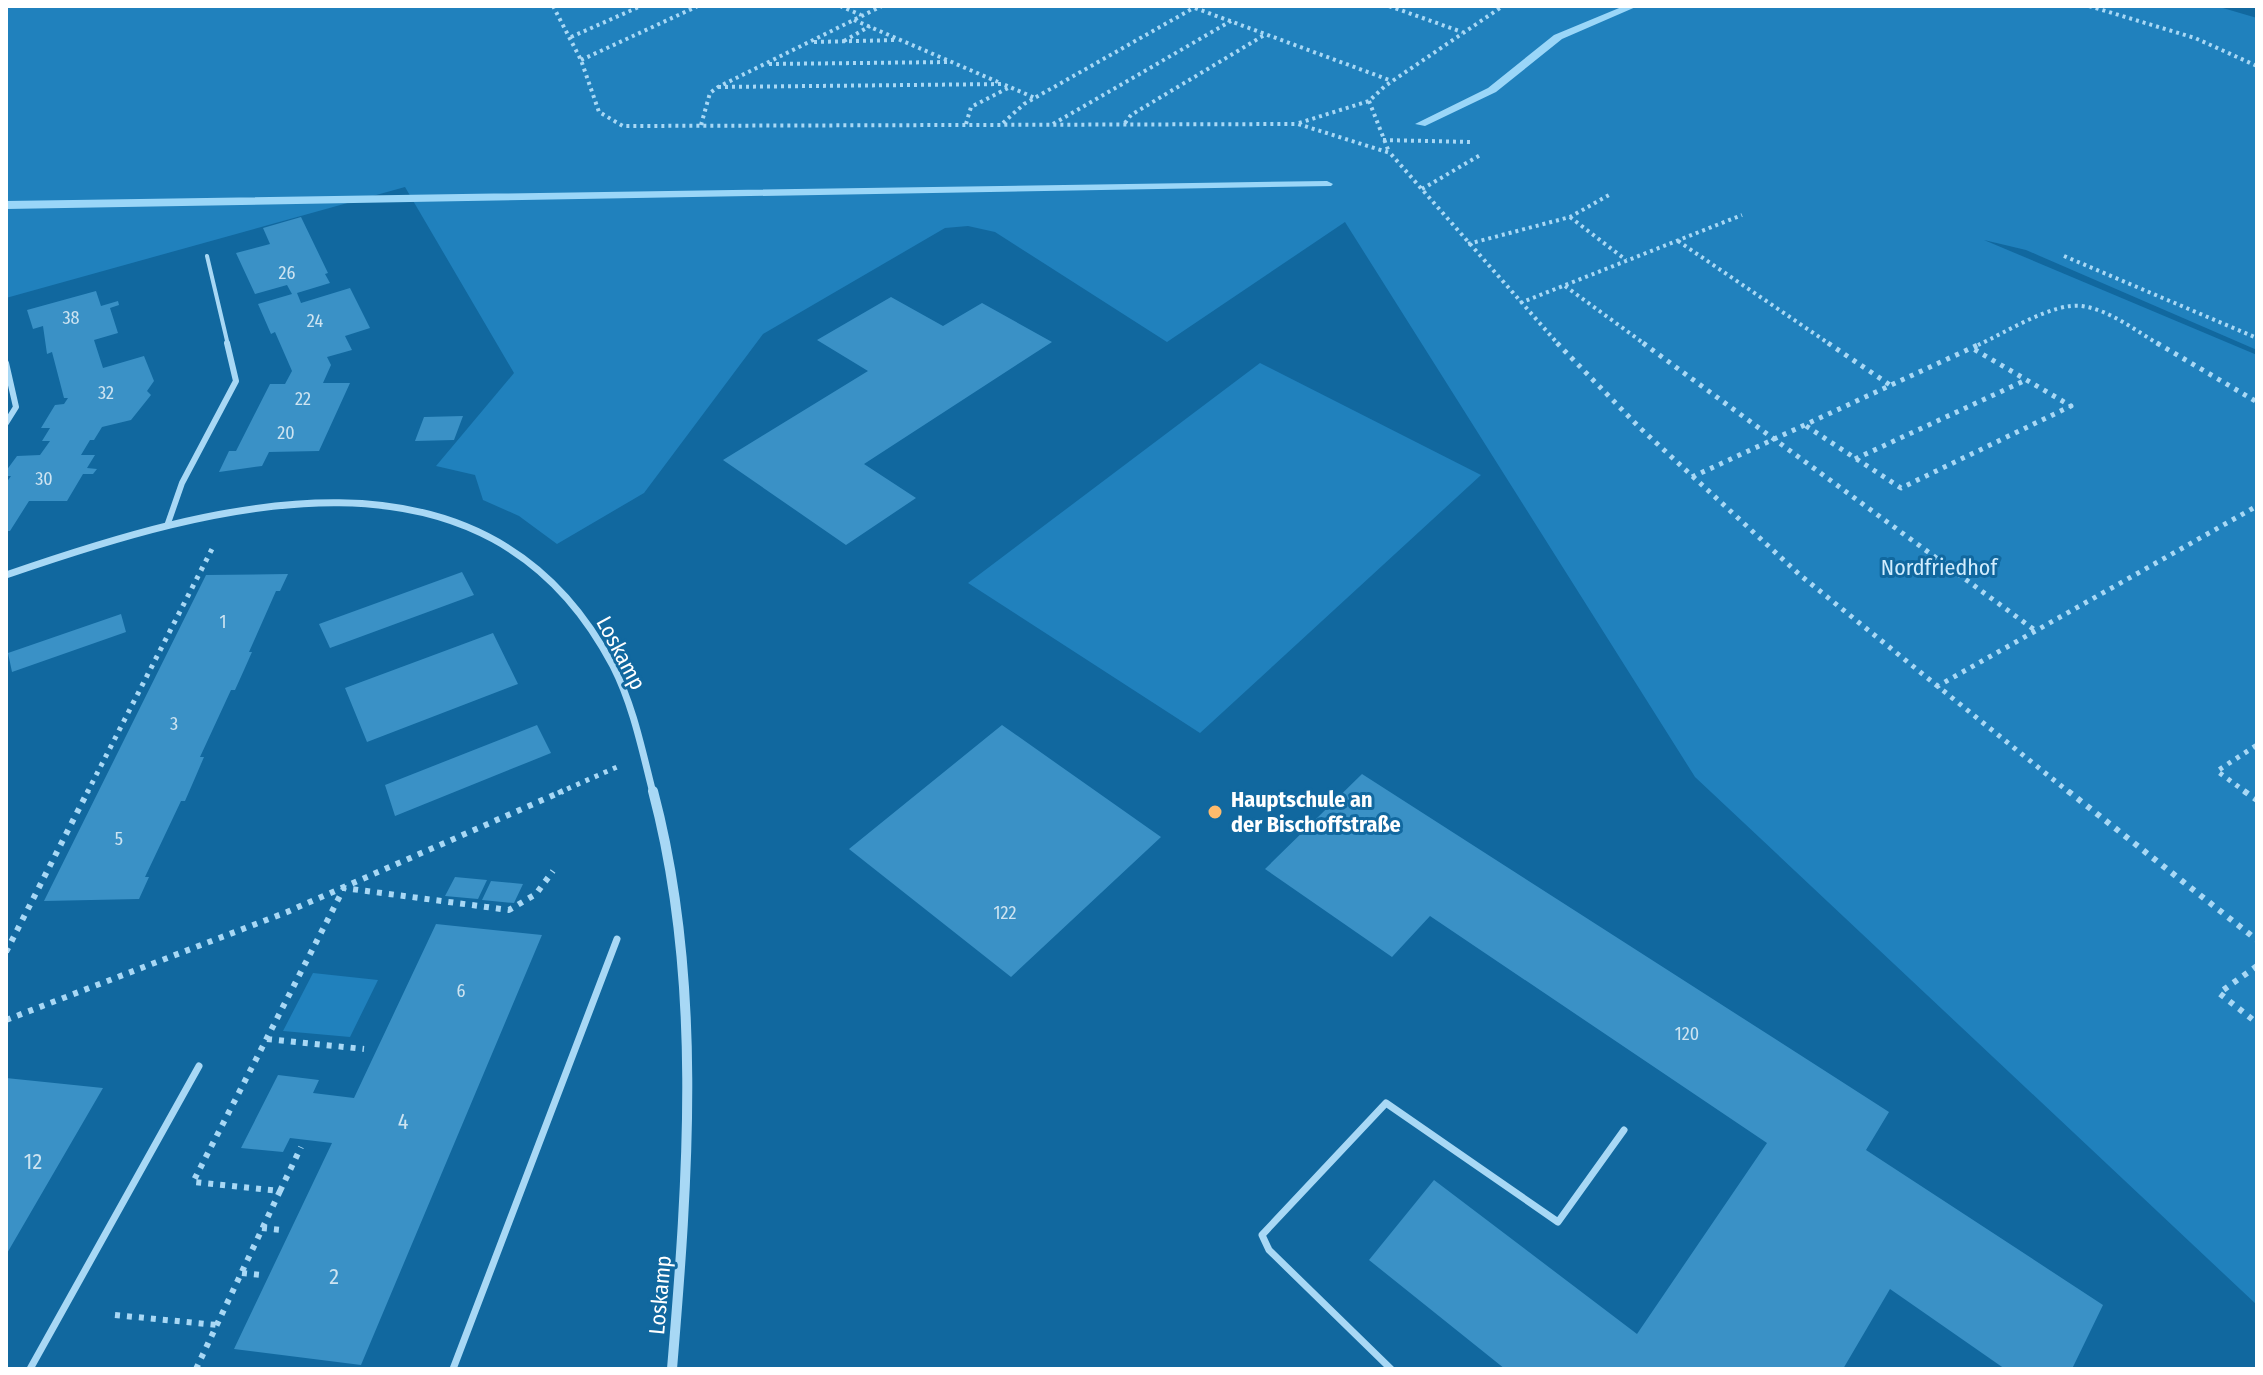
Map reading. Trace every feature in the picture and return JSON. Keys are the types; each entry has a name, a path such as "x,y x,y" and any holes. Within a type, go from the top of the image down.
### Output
{"street":[{"name":"Loskamp","path":"6,575 87,547 167,526 279,505 352,502 421,509 472,529 544,572 588,625 621,683 645,757 671,858 684,1004 685,1217 672,1369"}],"lane":[{"path":"167,526 182,483 236,381 207,256"},
{"path":"6,363 16,407 6,423"},
{"path":"453,1369 617,939"},
{"path":"30,1369 199,1066"},
{"path":"1391,1369 1269,1250 1262,1235 1386,1103 1558,1222 1624,1130"}],"path":[{"path":"566,6 555,8 581,60 599,112 623,126 1298,124 1390,153"},
{"path":"571,37 641,6"},
{"path":"581,60 698,6"},
{"path":"840,6 862,16"},
{"path":"701,125 710,93 718,87 882,6"},
{"path":"1389,6 1463,33"},
{"path":"1298,124 1369,101 1392,81 1503,6"},
{"path":"2089,6 2195,38 2257,66"},
{"path":"1003,124 1035,98 1196,7 1392,81"},
{"path":"854,20 1035,98"},
{"path":"1052,124 1232,20"},
{"path":"843,41 870,26"},
{"path":"1125,124 1131,115 1266,34"},
{"path":"809,42 901,40"},
{"path":"764,64 950,62"},
{"path":"718,87 1003,84"},
{"path":"966,124 971,107 1009,87"},
{"path":"1369,101 1390,153 1467,244 1590,378 1692,477 1800,575 1936,687 2257,940"},
{"path":"1383,140 1472,142"},
{"path":"1422,189 1482,154"},
{"path":"1467,244 1570,217 1609,195"},
{"path":"1520,303 1742,215"},
{"path":"1570,217 1627,260"},
{"path":"1678,241 1891,385"},
{"path":"2064,256 2257,338"},
{"path":"1565,286 2036,631"},
{"path":"1692,477 2056,309 2081,306 2109,315 2257,402"},
{"path":"1805,425 1901,488 2071,406 1972,348"},
{"path":"1855,459 2027,380"},
{"path":"1936,687 2257,506"},
{"path":"6,952 229,514"},
{"path":"2257,745 2217,771 2257,800"},
{"path":"6,1020 344,888 594,775 645,757"},
{"path":"344,888 509,910 536,894 553,871"},
{"path":"280,1191 193,1182 344,888"},
{"path":"2257,966 2219,993 2257,1023"},
{"path":"267,1039 364,1049"},
{"path":"196,1369 301,1147"},
{"path":"262,1228 282,1230"},
{"path":"242,1273 261,1275"},
{"path":"115,1315 217,1325"}],"green space":[{"name":"Nordfriedhof","path":"6,6 2216,6 2257,18 2257,350 2026,250 1984,240 2257,355 2257,1305 1695,777 1345,222 1167,342 995,232 968,226 945,228 763,334 644,493 557,544 519,516 483,500 475,475 436,466 514,373 405,187 6,298"},
{"path":"1260,363 1481,475 1200,733 968,583"},
{"path":"313,973 378,980 350,1037 283,1031"}],"building":[{"path":"301,217 330,283 297,293 301,303 350,288 370,328 345,336 352,350 327,357 331,365 323,383 350,383 319,451 269,452 262,466 219,472 229,451 236,451 270,384 285,384 292,371 275,332 271,334 258,304 292,294 287,285 255,294 236,253 270,244 263,228"},
{"path":"96,291 101,306 118,301 119,305 110,308 118,333 94,340 103,368 144,356 154,381 147,391 151,395 131,420 102,427 94,440 90,440 81,455 95,455 87,468 97,469 93,474 83,474 67,501 29,501 10,531 6,531 6,483 11,476 6,476 6,471 17,456 40,455 50,441 42,441 50,428 41,428 55,405 64,404 68,398 64,398 52,352 47,354 43,326 33,329 27,310"},
{"path":"891,297 943,326 982,303 1052,342 864,464 916,498 846,545 723,460 868,371 817,340"},
{"path":"463,416 454,440 415,441 424,417"},
{"path":"462,572 474,595 330,648 319,624"},
{"path":"288,574 280,591 276,591 235,690 231,690 200,757 204,757 185,801 181,801 145,877 149,877 139,899 44,901 206,575"},
{"path":"121,614 126,632 12,672 8,653"},
{"path":"493,633 518,684 367,742 345,688"},
{"path":"537,725 551,753 395,816 385,785"},
{"path":"1002,725 1161,837 1011,977 849,849"},
{"path":"1362,774 1889,1112 1866,1150 2103,1305 2072,1369 2005,1369 1890,1289 1843,1369 1505,1369 1369,1260 1434,1180 1637,1334 1767,1143 1430,916 1392,957 1265,869"},
{"path":"455,877 487,880 478,899 445,896"},
{"path":"491,881 523,884 514,903 482,900"},
{"path":"436,924 542,935 361,1365 234,1349 332,1143 290,1138 283,1152 241,1148 278,1075 319,1080 313,1093 354,1098"},
{"path":"6,1078 103,1088 6,1255"}],"waterway":[{"path":"1421,124 1492,90 1558,37 1633,6"},
{"path":"6,205 1327,184"}],"place":[{"name":"Hauptschule an der Bischoffstraße","path":"1215,812"}]}
